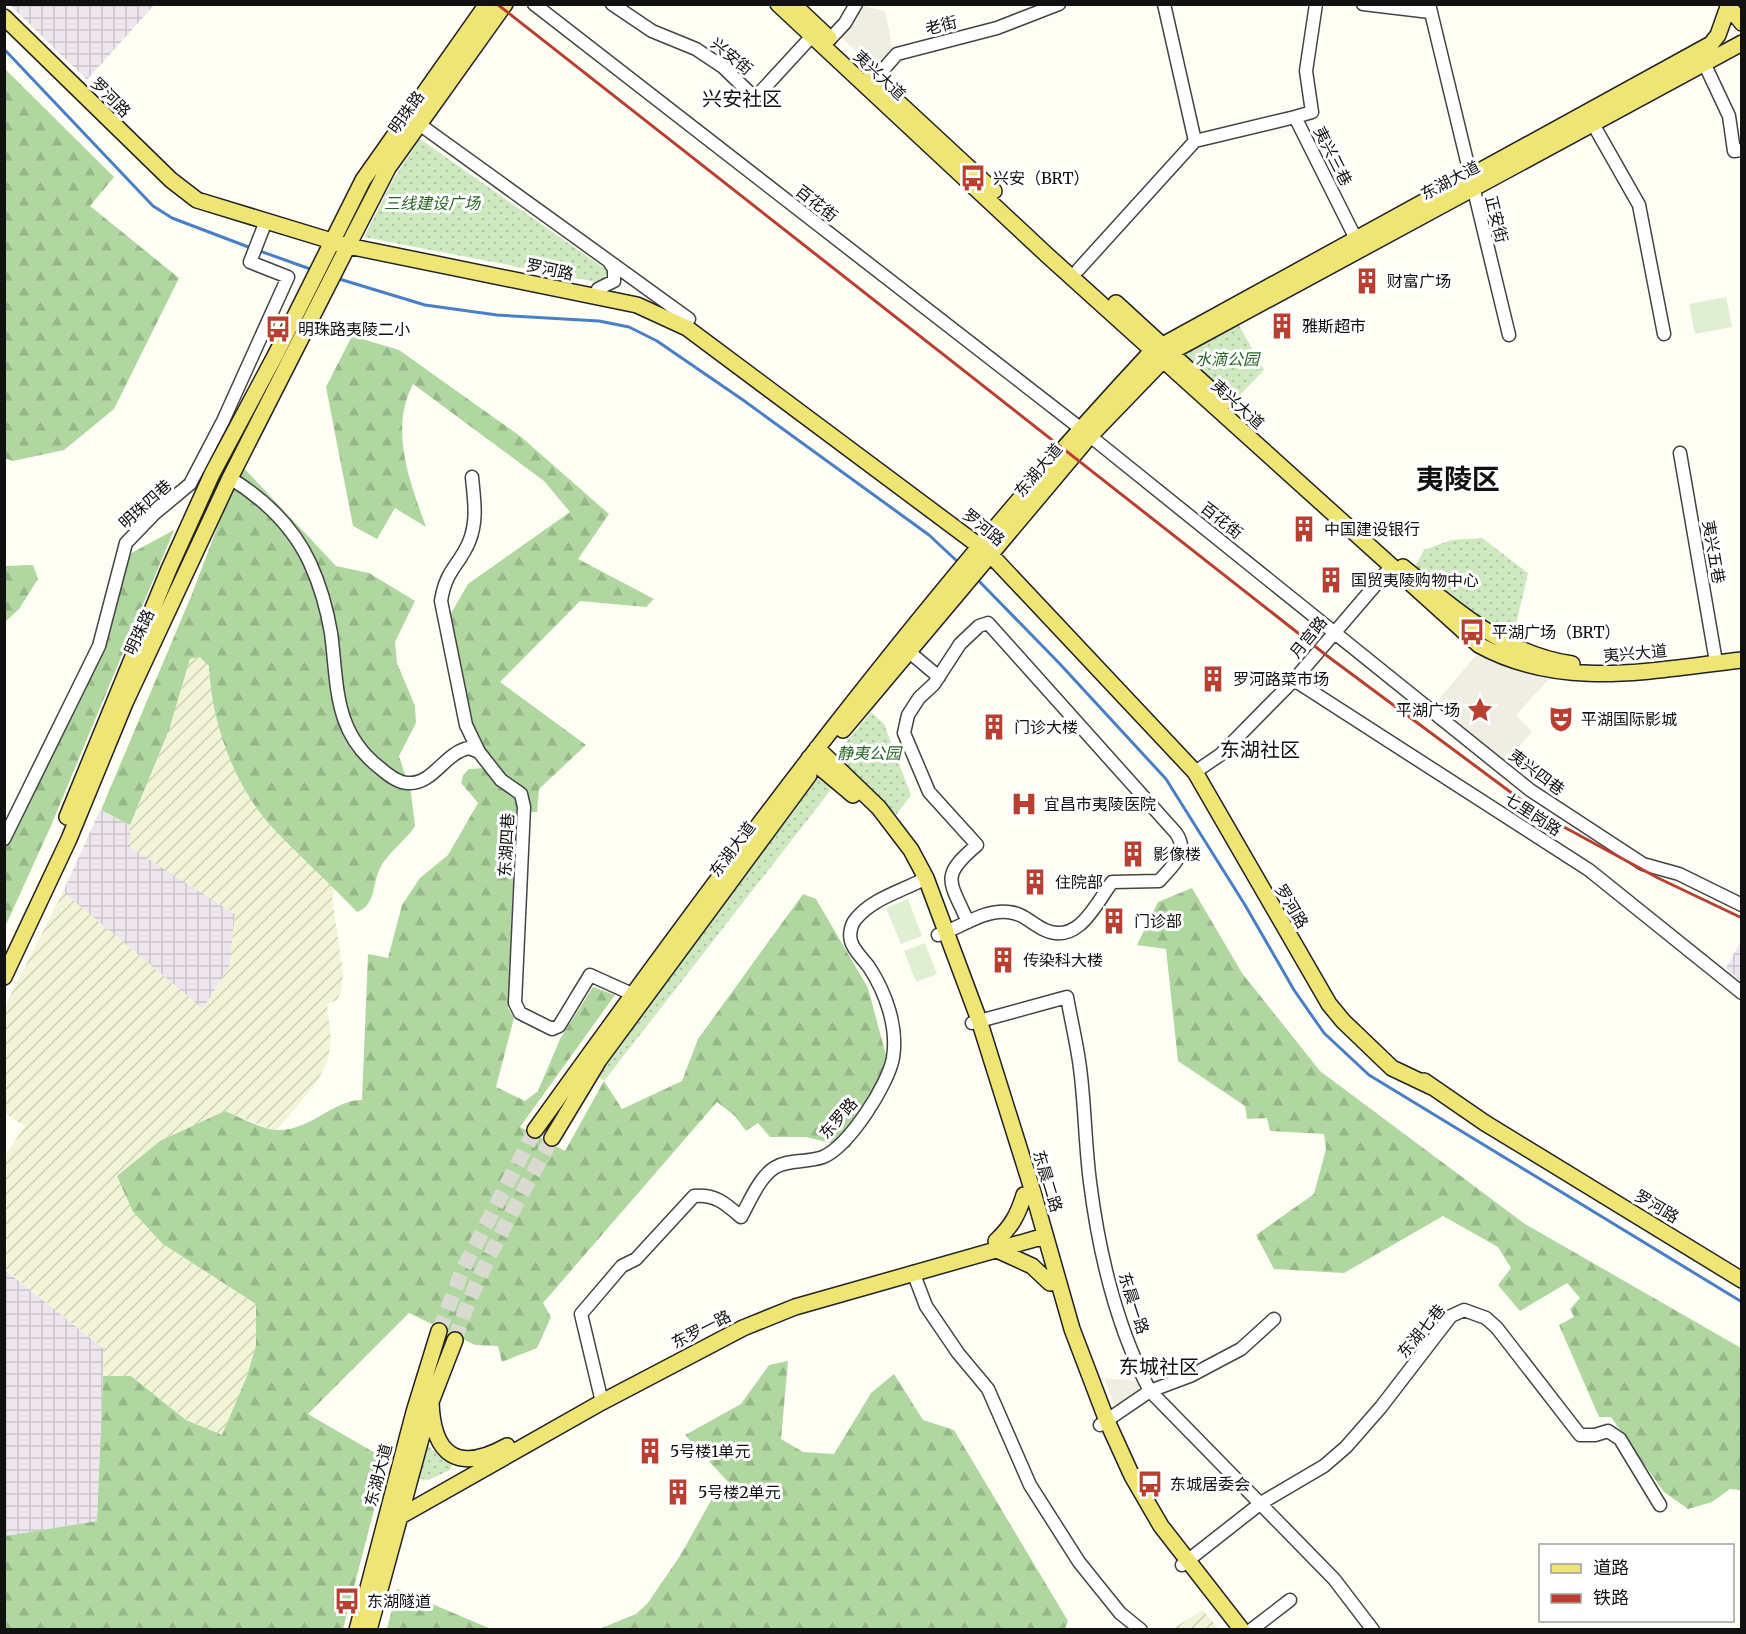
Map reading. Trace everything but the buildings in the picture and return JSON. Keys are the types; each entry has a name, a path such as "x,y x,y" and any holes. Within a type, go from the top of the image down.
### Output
{"main road":[{"name":"明珠路","path":"4,977 69,839 125,703 310,303 332,240 363,180 487,4"},
{"name":"明珠路","path":"4,953 56,845 102,728 207,485 310,303 349,243 388,168 505,4"},
{"name":"夷兴大道","path":"778,4 1404,567 1476,626 1513,647 1563,663 1614,669 1742,652"},
{"name":"夷兴大道","path":"793,4 1078,270 1390,568 1479,645 1501,657 1530,666 1561,672 1614,676 1742,660"},
{"name":"东湖大道","path":"1162,351 1472,182 1711,44 1718,35 1728,5"},
{"path":"1728,5 1742,23"},
{"name":"罗河路","path":"4,17 171,180 197,200 332,240 640,298 689,319 988,547 1198,770 1329,1004 1343,1021 1392,1068 1432,1087 1485,1123 1742,1280"},
{"name":"东湖大道","path":"535,1130 632,994 817,756 952,588 1085,432 1162,351 1355,237 1593,124 1742,44"},
{"name":"罗河路","path":"349,243 637,306 663,316 687,328 988,547"},
{"name":"东湖大道","path":"552,1138 612,1042 817,756 908,651 952,588"},
{"name":"东晨二路","path":"817,756 873,815 921,881 976,1021 1040,1233 1104,1423"},
{"name":"东晨二路","path":"976,1021 1024,1195 1040,1233 1050,1283 1064,1330 1104,1423 1132,1476 1161,1526 1231,1629"},
{"path":"1024,1195 1018,1214 997,1246 1032,1266 1050,1283"},
{"name":"东罗一路","path":"431,1402 433,1431 449,1455 463,1459 492,1454 601,1397 784,1311 1040,1233"},
{"name":"东罗一路","path":"399,1517 696,1342 792,1299 997,1246"},
{"name":"东湖大道","path":"357,1629 414,1412 439,1331"},
{"name":"东湖大道","path":"369,1629 431,1402 455,1340"},
{"name":"东晨二路","path":"1185,1562 1242,1629"}],"street":[{"name":"百花街","path":"534,4 1085,432 1333,631"},
{"name":"兴安街","path":"612,4 652,31 696,49 723,67 755,98 812,36"},
{"path":"830,39 845,23 856,4"},
{"name":"老街","path":"874,80 897,54 997,28 1059,4"},
{"path":"1078,270 1195,141 1164,4"},
{"path":"1295,117 1312,112 1306,70 1316,4"},
{"path":"1363,4 1430,8"},
{"name":"正安街","path":"1430,8 1509,335"},
{"path":"1705,65 1729,116 1734,151 1742,150"},
{"name":"夷兴三巷","path":"1195,141 1295,117 1355,237"},
{"name":"罗河路","path":"419,124 689,319"},
{"path":"1593,124 1639,205 1664,334"},
{"name":"明珠四巷","path":"4,839 99,646 126,543 154,514 190,484 223,421 288,277 250,262 266,221"},
{"path":"598,290 614,281 614,269 610,261"},
{"name":"夷兴五巷","path":"1680,453 1715,656"},
{"path":"472,477 476,517 468,544 444,582 441,600 466,726 479,752"},
{"path":"230,478 252,492 274,513 297,539 310,563 327,614 341,714 349,733 368,757 388,774 409,783 424,779 448,757 461,749 469,748 479,752"},
{"name":"月宫路","path":"1198,770 1220,755 1294,680 1333,631 1390,568"},
{"path":"943,933 995,912 1008,912 1024,916 1053,933 1069,933 1082,923 1112,882 1159,881 1178,859 1182,846 1176,833 988,623 979,626 960,644 939,677 908,715 904,734 929,792 977,845 956,863 951,872 951,883 968,922"},
{"name":"夷兴四巷","path":"1333,631 1530,790 1578,824 1643,864 1679,874 1742,905"},
{"path":"908,651 939,677"},
{"name":"七里岗路","path":"1294,680 1589,870 1742,993"},
{"name":"东湖四巷","path":"479,752 501,780 515,789 524,800 515,1003 520,1013 552,1029 559,1026 590,975 632,994"},
{"name":"东罗路","path":"601,1397 581,1314 622,1266 636,1259 693,1196 707,1195 721,1199 741,1217 763,1179 773,1169 782,1164 825,1156 843,1142 876,1098 892,1060 894,1031 887,1003 874,975 851,942 850,929 855,919 881,899 921,881"},
{"name":"东晨一路","path":"976,1021 1067,997 1080,1069 1090,1180 1098,1237 1107,1278 1137,1366 1150,1391 1346,1592 1373,1629"},
{"path":"913,1272 926,1306 958,1353 988,1389 1030,1485 1079,1562 1120,1613 1141,1629"},
{"name":"东湖七巷","path":"1185,1562 1261,1503 1324,1466 1346,1447 1381,1407 1451,1316 1464,1310 1486,1318 1497,1328 1580,1435 1595,1436 1608,1431 1620,1439 1660,1505"},
{"path":"1104,1423 1150,1391 1190,1376 1241,1349 1274,1319"},
{"path":"1251,1629 1290,1600"}],"shaded area":[{"path":"10,5 154,5 87,80"},
{"path":"859,5 885,11 893,50 877,71 839,35"},
{"name":"平湖广场","path":"1477,654 1513,670 1549,679 1516,715 1532,732 1504,762 1434,705"},
{"path":"100,810 130,825 130,847 235,914 230,965 203,1009 63,892"},
{"path":"1741,941 1742,981 1726,968"},
{"path":"4,1269 104,1349 97,1521 5,1536"},
{"path":"1104,1378 1137,1381 1144,1390 1116,1409"}],"green space":[{"path":"5,69 114,177 90,206 179,278 114,409 64,450 13,461 4,458"},
{"name":"三线建设广场","path":"420,139 608,271 601,283 364,237 394,178"},
{"path":"1726,297 1732,327 1695,334 1689,304"},
{"name":"水滴公园","path":"1237,322 1264,370 1233,402 1180,352"},
{"path":"352,336 399,350 520,436 609,514 578,559 654,599 646,607 580,601 500,682 586,745 539,789 537,812 516,811 508,1008 514,1018 496,1087 525,1101 538,1091 560,1039 593,987 615,995 520,1127 565,1151 604,1081 622,1109 682,1081 698,1039 803,894 816,899 868,988 887,1059 850,1148 806,1137 770,1137 758,1123 746,1131 735,1116 717,1102 543,1303 551,1317 537,1348 502,1362 498,1346 475,1345 409,1313 308,1414 387,1460 343,1629 5,1630 5,1536 97,1521 103,1376 131,1376 186,1420 222,1435 247,1376 256,1345 256,1304 163,1244 133,1212 117,1176 160,1141 225,1111 258,1125 277,1130 301,1126 342,1104 362,1100 368,954 388,958 402,905 420,878 448,855 478,803 461,783 463,775 469,769 486,768 482,749 471,723 450,615 468,584 570,512 544,481 413,384 406,402 402,438 404,456 426,527 395,508 377,539 353,526 326,387"},
{"path":"241,465 336,566 369,573 415,601 395,642 397,663 415,706 416,723 399,756 411,793 415,826 385,860 378,873 370,901 357,912 272,827 246,792 227,752 220,730 214,709 209,666 200,657 190,659 169,730 130,825 101,810 192,594"},
{"path":"174,530 50,828 5,927 5,848 103,648 126,556"},
{"path":"1482,538 1528,573 1512,642 1413,570 1424,550 1451,540"},
{"path":"33,565 38,579 19,609 5,622 5,566"},
{"path":"200,657 209,666 210,684 220,729 246,791 270,825 335,888 332,898 343,973 341,992 337,1000 327,1004 331,1040 328,1060 317,1082 276,1131 224,1111 163,1244 256,1304 256,1345 247,1376 222,1436 187,1420 131,1376 103,1376 104,1349 5,1269 5,1156 25,1126 5,1113 5,1006 63,892 203,1009 230,965 235,914 130,847 130,825 169,730 190,659"},
{"name":"静夷公园","path":"871,712 884,724 911,795 896,815 835,756"},
{"path":"819,775 833,787 604,1081 599,1077 632,1026"},
{"path":"1192,888 1242,973 1320,1071 1525,1224 1741,1348 1741,1490 1730,1489 1712,1502 1688,1509 1664,1492 1611,1417 1599,1417 1559,1325 1574,1317 1570,1309 1580,1298 1567,1283 1520,1311 1498,1285 1511,1268 1498,1247 1443,1216 1344,1273 1274,1269 1256,1235 1314,1194 1326,1149 1324,1134 1270,1131 1267,1118 1247,1119 1245,1106 1178,1061 1166,949 1137,945 1158,902"},
{"path":"908,899 922,936 901,944 886,908"},
{"path":"925,943 937,974 916,982 904,951"},
{"path":"788,1361 781,1439 803,1452 834,1454 871,1393 894,1374 923,1420 954,1430 1068,1621 1065,1629 599,1629 636,1614 647,1604 680,1556 718,1488 728,1482 685,1435 741,1404 769,1365"},
{"path":"424,1441 439,1456 453,1463 450,1470 429,1480 420,1479 417,1475"},
{"path":"397,1589 491,1629 387,1629"},
{"path":"1203,1610 1219,1629 1172,1629"}],"waterway":[{"path":"4,49 153,206 172,218 251,248"},
{"path":"257,250 313,270"},
{"path":"336,278 425,305 497,315 599,321 629,327 657,341 743,400 929,535 959,563"},
{"path":"977,579 1059,663 1166,779 1245,905 1294,990 1324,1033 1369,1075 1742,1302"}],"tunnel":[{"path":"439,1331 462,1271 535,1130"},
{"path":"455,1340 487,1262 552,1138"}],"railway":[{"path":"497,4 1326,655 1540,814 1658,878 1742,918"}],"place":[{"name":"兴安（BRT）","path":"973,178"},
{"name":"财富广场","path":"1367,281"},
{"name":"雅斯超市","path":"1282,326"},
{"name":"明珠路夷陵二小","path":"278,329"},
{"name":"中国建设银行","path":"1304,529"},
{"name":"国贸夷陵购物中心","path":"1331,580"},
{"name":"平湖广场（BRT）","path":"1472,632"},
{"name":"罗河路菜市场","path":"1213,679"},
{"name":"平湖广场","path":"1480,710"},
{"name":"平湖国际影城","path":"1561,719"},
{"name":"门诊大楼","path":"994,727"},
{"name":"宜昌市夷陵医院","path":"1024,804"},
{"name":"影像楼","path":"1133,854"},
{"name":"住院部","path":"1035,882"},
{"name":"门诊部","path":"1114,921"},
{"name":"传染科大楼","path":"1003,960"},
{"name":"5号楼1单元","path":"650,1451"},
{"name":"东城居委会","path":"1150,1484"},
{"name":"5号楼2单元","path":"678,1492"},
{"name":"东湖隧道","path":"347,1601"}],"district":[{"name":"兴安社区","path":"742,99"},
{"name":"夷陵区","path":"1458,479"},
{"name":"东湖社区","path":"1260,750"},
{"name":"东城社区","path":"1159,1367"}]}
